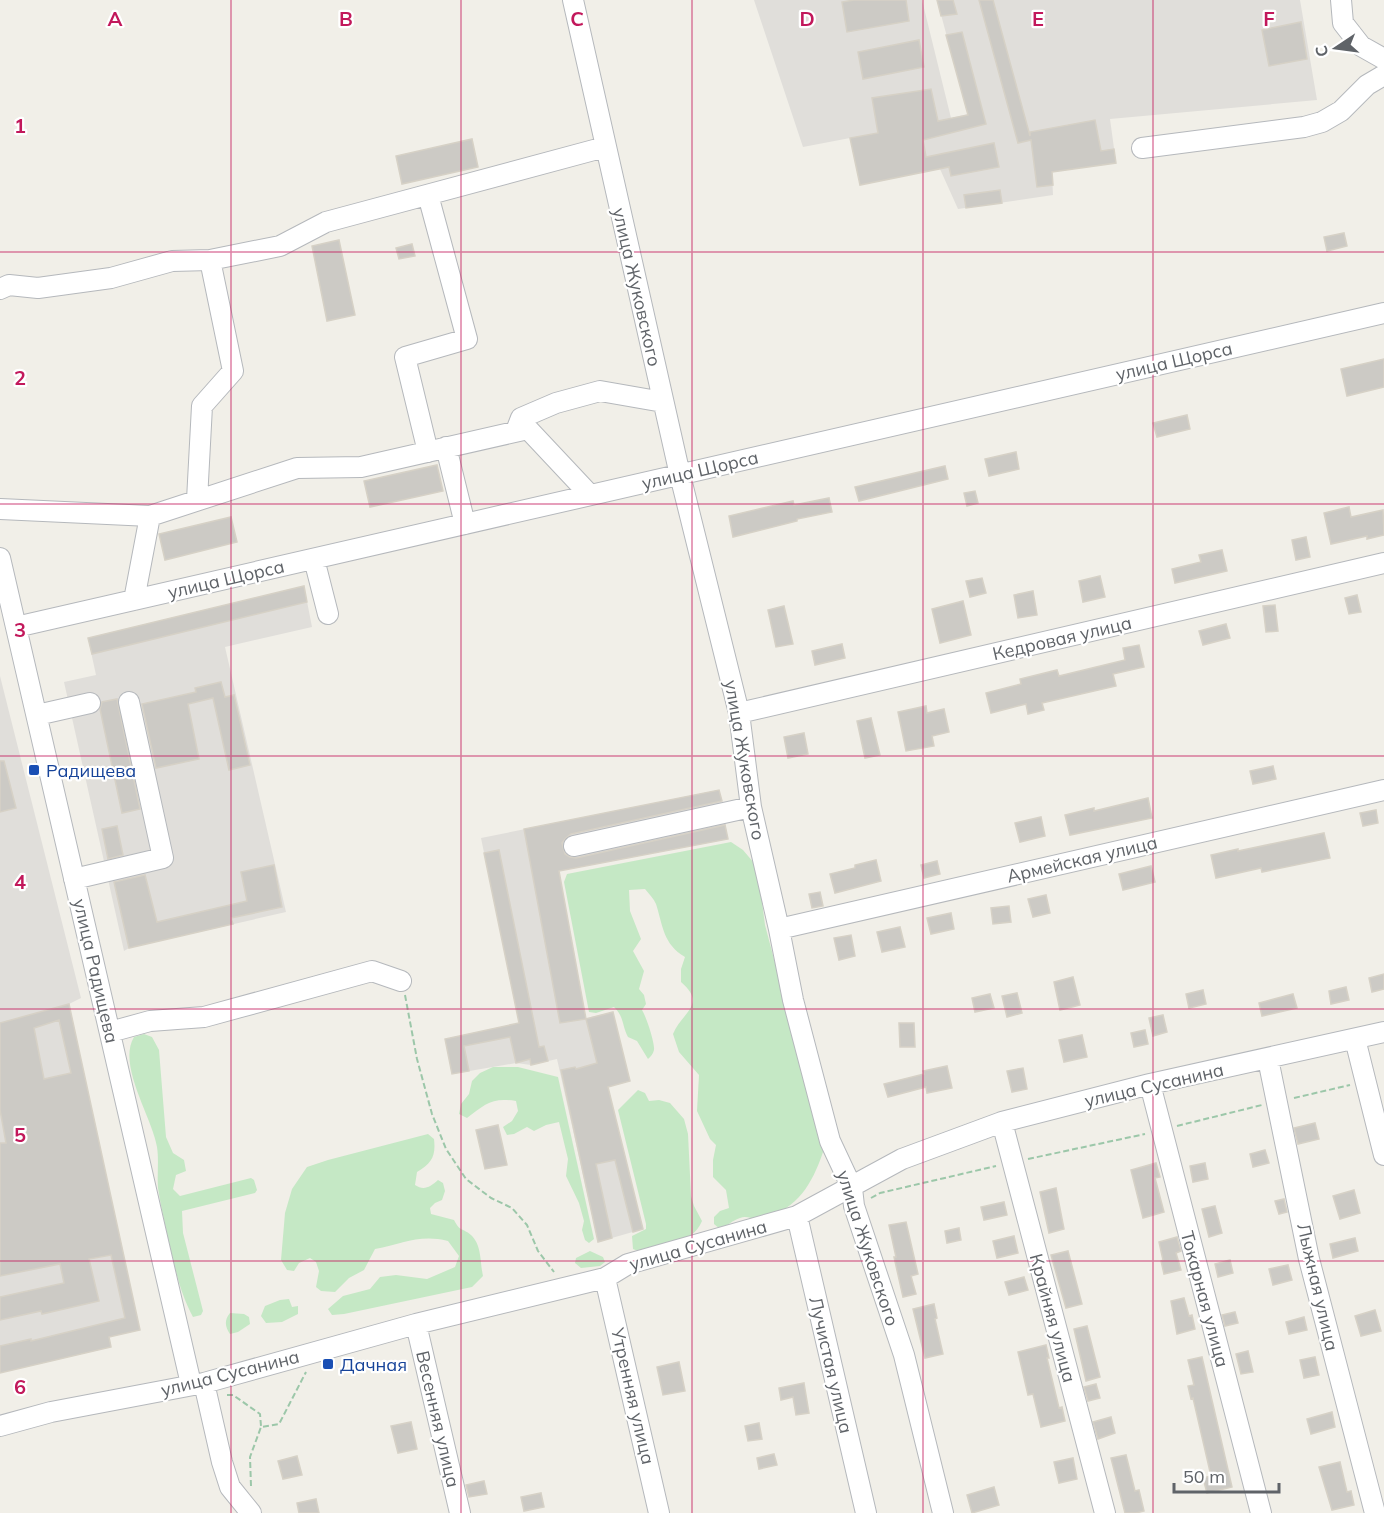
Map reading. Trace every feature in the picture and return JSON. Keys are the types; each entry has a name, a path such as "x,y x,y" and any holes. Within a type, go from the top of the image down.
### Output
{"street":[{"name":"улица Жуковского","path":"573,0 663,402 739,713 751,807 780,928 793,1000 830,1141 852,1188 854,1206 904,1355 943,1513"},
{"path":"1341,0 1342,23 1361,46 1384,59"},
{"path":"1142,148 1304,127 1322,122 1341,111 1367,85 1384,75"},
{"path":"0,289 9,285 38,288 111,278 172,261 210,260 280,246 326,222 605,147"},
{"path":"428,195 467,339 405,357 465,524"},
{"path":"197,500 202,406 233,371 210,260"},
{"name":"улица Щорса","path":"16,627 1384,313"},
{"path":"0,508 150,516 297,468 362,467 437,449 519,424 556,403 600,391 663,402"},
{"path":"475,428 519,424 528,429 590,495"},
{"path":"134,600 150,516"},
{"name":"улица Радищева","path":"0,558 110,1032 201,1387 231,1487 251,1513"},
{"path":"314,559 328,614"},
{"name":"Кедровая улица","path":"739,713 1384,563"},
{"path":"74,879 163,858 129,702"},
{"path":"37,715 90,703"},
{"name":"Армейская улица","path":"780,928 1384,790"},
{"path":"574,846 751,807"},
{"path":"110,1032 150,1021 204,1017 372,971 401,981"},
{"name":"улица Сусанина","path":"0,1426 51,1412 201,1387 416,1324 605,1278 628,1264 797,1216 902,1159 1002,1122 1150,1084 1384,1032"},
{"path":"1355,1039 1384,1155"},
{"name":"Лыжная улица","path":"1268,1059 1309,1259 1376,1513"},
{"name":"Токарная улица","path":"1150,1084 1261,1513"},
{"name":"Крайняя улица","path":"1002,1122 1105,1513"},
{"name":"Лучистая улица","path":"797,1216 866,1513"},
{"name":"Утренняя улица","path":"605,1278 659,1513"},
{"name":"Весенняя улица","path":"416,1324 460,1513"}],"path":[{"path":"401,981 408,1005 417,1059 432,1114 446,1149 466,1179 491,1198 512,1208 527,1225 538,1251 566,1287"},
{"path":"1012,1162 1161,1130 1366,1081"},
{"path":"261,1427 279,1424 315,1352"},
{"path":"201,1387 233,1395 260,1414 261,1427 250,1457 251,1491"}],"shaded area":[{"path":"754,0 922,0 951,118 968,114 937,0 1300,0 1317,100 1110,119 1116,163 1052,172 1053,195 958,209 940,169 860,185 850,138 803,147"},
{"path":"304,586 312,627 225,647 286,912 124,951 64,682 96,675 88,638"},
{"path":"0,676 81,998 69,1004 140,1330 109,1337 111,1347 0,1373"},
{"path":"719,790 728,839 559,871 586,1018 613,1012 630,1081 608,1087 643,1229 598,1242 557,1059 531,1065 516,1063 452,1074 445,1039 519,1023 481,838"}],"green space":[{"path":"731,842 743,850 754,863 759,879 765,925 824,1149 811,1180 799,1198 791,1205 761,1219 742,1217 720,1229 714,1224 714,1217 720,1211 729,1208 726,1190 713,1177 716,1145 710,1139 697,1111 699,1075 679,1052 673,1034 692,1003 689,990 681,982 681,969 685,957 668,940 656,904 645,889 629,890 630,911 641,939 633,951 644,971 639,989 644,995 646,1004 642,1010 654,1047 648,1059 637,1041 628,1037 620,1014 614,1007 596,1013 589,1012 564,882 567,874"},
{"path":"144,1034 152,1037 159,1050 166,1137 173,1153 184,1160 186,1171 176,1175 173,1189 180,1196 251,1178 257,1190 255,1193 182,1211 183,1233 203,1311 201,1315 193,1317 180,1285 163,1214 158,1188 158,1157 154,1135 132,1076 130,1049 134,1037"},
{"path":"493,1067 518,1067 558,1077 594,1239 589,1243 585,1240 582,1230 584,1221 579,1203 566,1176 568,1159 559,1122 534,1131 527,1127 507,1135 503,1127 512,1121 518,1111 516,1101 508,1100 489,1103 467,1118 459,1114 461,1104 469,1094 472,1081 480,1073"},
{"path":"638,1090 645,1093 649,1101 659,1100 670,1103 684,1119 688,1134 691,1196 702,1221 697,1229 684,1240 638,1251 633,1249 632,1236 646,1229 646,1224 618,1110"},
{"path":"428,1134 434,1139 433,1155 429,1162 417,1172 415,1185 424,1188 438,1180 443,1183 445,1191 442,1200 430,1208 431,1214 454,1220 460,1228 475,1239 483,1276 472,1287 332,1315 328,1309 343,1296 370,1289 380,1277 396,1275 427,1279 455,1267 459,1256 448,1241 438,1239 420,1239 375,1249 364,1270 349,1278 335,1292 321,1291 316,1287 319,1271 316,1262 310,1258 299,1263 294,1271 287,1270 281,1260 285,1213 292,1189 307,1167"},
{"path":"590,1251 603,1257 605,1262 600,1266 581,1268 575,1263 576,1258"},
{"path":"289,1299 292,1307 298,1306 298,1314 282,1322 266,1323 261,1316 265,1306"},
{"path":"230,1313 244,1314 249,1317 250,1324 230,1334 226,1324"}],"building":[{"path":"906,0 909,21 847,32 842,2"},
{"path":"937,0 953,0 957,14 941,16"},
{"path":"979,0 993,0 1030,136 1030,132 1095,120 1101,151 1114,149 1116,163 1052,172 1053,185 1037,187 1031,140 1018,143"},
{"path":"1301,22 1307,59 1269,66 1262,30"},
{"path":"962,32 986,124 923,140 926,157 994,143 999,167 951,176 949,167 860,185 850,138 878,133 872,98 931,89 938,121 968,115 946,35"},
{"path":"919,40 924,67 863,79 858,52"},
{"path":"472,139 478,167 402,184 396,156"},
{"path":"1000,190 1002,203 966,208 964,195"},
{"path":"1344,233 1347,246 1327,251 1324,237"},
{"path":"339,240 355,315 327,321 312,246"},
{"path":"412,244 415,256 399,259 396,248"},
{"path":"1384,359 1384,387 1347,396 1341,369"},
{"path":"1187,415 1190,429 1157,437 1153,423"},
{"path":"1016,452 1019,469 989,476 985,459"},
{"path":"437,465 443,491 370,507 364,481"},
{"path":"945,466 948,479 859,501 855,487"},
{"path":"975,491 978,503 967,506 964,493"},
{"path":"829,498 832,512 733,537 729,516 793,501 794,505"},
{"path":"1349,507 1351,517 1383,510 1384,535 1367,539 1367,536 1331,544 1324,513"},
{"path":"231,517 237,542 165,560 159,534"},
{"path":"1306,537 1310,557 1296,560 1292,540"},
{"path":"1222,550 1227,571 1175,583 1172,569 1201,562 1199,555"},
{"path":"1100,576 1105,597 1083,602 1079,581"},
{"path":"982,578 986,593 970,597 966,581"},
{"path":"304,586 307,602 92,654 88,638"},
{"path":"1033,591 1037,615 1018,618 1014,595"},
{"path":"1357,595 1361,612 1349,614 1345,598"},
{"path":"963,601 971,635 940,643 932,609"},
{"path":"1275,605 1278,631 1266,632 1263,606"},
{"path":"784,606 793,644 776,647 768,610"},
{"path":"1226,624 1230,638 1203,645 1199,631"},
{"path":"842,644 845,658 815,665 812,651"},
{"path":"1139,645 1144,667 1113,674 1116,686 1042,703 1044,710 1028,714 1026,704 991,713 986,693 1021,684 1020,679 1057,670 1059,676 1125,660 1123,648"},
{"path":"221,682 225,697 234,695 250,765 229,770 213,698 188,704 199,759 156,768 142,704 196,692 195,688"},
{"path":"117,699 140,809 122,813 100,709 102,702"},
{"path":"926,706 927,713 944,709 949,732 932,736 934,746 906,751 898,712"},
{"path":"871,718 880,755 865,758 857,721"},
{"path":"804,733 808,754 788,758 784,737"},
{"path":"0,761 4,761 16,808 0,812"},
{"path":"1273,766 1276,779 1253,784 1250,771"},
{"path":"719,790 722,801 571,834 562,843 565,854 576,858 725,825 728,839 559,871 586,1019 560,1023 524,829"},
{"path":"1148,798 1152,818 1070,835 1065,815 1094,808 1094,811"},
{"path":"1376,810 1378,823 1363,826 1360,813"},
{"path":"1041,817 1045,836 1020,842 1015,823"},
{"path":"117,826 123,855 108,859 102,829"},
{"path":"1324,833 1330,858 1262,872 1261,868 1216,878 1211,855"},
{"path":"499,850 539,1047 544,1046 548,1061 531,1065 530,1059 516,1063 510,1037 464,1046 469,1071 452,1074 445,1039 519,1023 484,853"},
{"path":"876,860 881,881 835,893 830,874"},
{"path":"937,861 940,874 924,878 921,865"},
{"path":"274,865 282,907 231,918 233,924 129,948 114,882 145,875 157,922 247,901 241,872"},
{"path":"1151,866 1155,882 1123,890 1119,874"},
{"path":"820,892 823,906 812,908 809,894"},
{"path":"1046,895 1050,913 1033,917 1028,899"},
{"path":"1009,906 1011,922 993,924 991,908"},
{"path":"951,913 954,929 931,934 927,918"},
{"path":"900,927 905,947 882,952 877,932"},
{"path":"851,935 855,956 839,960 834,938"},
{"path":"1384,974 1384,989 1372,992 1369,978"},
{"path":"1073,977 1080,1005 1060,1010 1054,982"},
{"path":"1346,987 1349,1000 1331,1004 1329,991"},
{"path":"1203,990 1206,1004 1189,1008 1186,994"},
{"path":"1017,993 1022,1013 1007,1017 1002,996"},
{"path":"990,994 994,1008 975,1012 972,998"},
{"path":"1293,994 1297,1008 1262,1016 1259,1003"},
{"path":"69,1004 140,1330 109,1337 111,1347 0,1373 0,1346 31,1339 31,1341 125,1318 111,1255 89,1259 99,1301 42,1314 41,1311 0,1320 0,1297 64,1283 60,1264 0,1276 0,1143 6,1143 0,1110 0,1023","holes":["59,1020 71,1073 44,1079 34,1028"]},
{"path":"613,1012 630,1081 608,1087 643,1229 633,1232 615,1160 596,1164 612,1238 598,1242 561,1070 575,1067 576,1069 597,1063 586,1019"},
{"path":"1163,1015 1167,1032 1153,1036 1149,1018"},
{"path":"899,1023 914,1023 915,1047 900,1047"},
{"path":"1145,1030 1148,1044 1134,1047 1131,1033"},
{"path":"1082,1035 1087,1057 1064,1062 1059,1040"},
{"path":"947,1066 952,1088 927,1093 926,1087 888,1097 884,1084"},
{"path":"1023,1068 1027,1089 1012,1092 1007,1071"},
{"path":"1315,1123 1319,1139 1298,1144 1294,1128"},
{"path":"498,1125 507,1165 485,1169 476,1130"},
{"path":"1265,1150 1269,1163 1253,1167 1250,1154"},
{"path":"1156,1163 1160,1177 1155,1178 1164,1212 1143,1218 1131,1170"},
{"path":"1205,1163 1208,1179 1193,1182 1190,1166"},
{"path":"1056,1188 1064,1229 1049,1233 1040,1192"},
{"path":"1354,1190 1360,1213 1340,1219 1333,1196"},
{"path":"1284,1199 1287,1212 1279,1214 1275,1201"},
{"path":"1004,1202 1007,1215 984,1220 981,1207"},
{"path":"1215,1206 1222,1233 1209,1237 1202,1209"},
{"path":"906,1222 918,1274 911,1276 916,1294 903,1297 889,1225"},
{"path":"959,1228 961,1240 947,1243 945,1231"},
{"path":"1014,1236 1018,1253 997,1258 993,1241"},
{"path":"1177,1237 1181,1251 1176,1253 1181,1270 1164,1274 1159,1242"},
{"path":"1355,1238 1358,1251 1333,1258 1330,1244"},
{"path":"1068,1251 1082,1304 1066,1308 1051,1255"},
{"path":"1230,1260 1233,1273 1218,1277 1215,1264"},
{"path":"1288,1265 1292,1280 1273,1285 1269,1269"},
{"path":"1024,1277 1028,1290 1009,1295 1005,1282"},
{"path":"1184,1298 1189,1316 1192,1315 1195,1329 1177,1334 1171,1301"},
{"path":"934,1304 943,1354 925,1358 913,1309"},
{"path":"1375,1310 1381,1331 1361,1336 1355,1316"},
{"path":"1235,1312 1238,1323 1225,1326 1222,1315"},
{"path":"1304,1317 1307,1330 1289,1334 1286,1322"},
{"path":"1087,1326 1100,1377 1086,1381 1074,1329"},
{"path":"1046,1345 1059,1408 1062,1407 1065,1421 1041,1427 1033,1394 1028,1395 1018,1352"},
{"path":"1248,1351 1253,1372 1241,1374 1236,1354"},
{"path":"1202,1357 1232,1487 1207,1493 1203,1478 1211,1476 1193,1398 1191,1399 1188,1386 1194,1385 1188,1360"},
{"path":"1315,1357 1319,1375 1304,1378 1300,1360"},
{"path":"679,1362 685,1391 663,1395 657,1367"},
{"path":"804,1383 809,1413 796,1415 793,1397 781,1400 779,1388"},
{"path":"1096,1384 1100,1398 1088,1401 1084,1387"},
{"path":"1332,1412 1335,1427 1311,1434 1307,1419"},
{"path":"1111,1417 1115,1433 1098,1439 1093,1422"},
{"path":"411,1422 417,1449 398,1453 391,1426"},
{"path":"759,1423 762,1439 748,1441 745,1426"},
{"path":"774,1454 777,1465 759,1469 757,1458"},
{"path":"1126,1455 1135,1491 1139,1490 1144,1511 1136,1513 1125,1513 1111,1458"},
{"path":"297,1456 302,1475 283,1479 278,1461"},
{"path":"1073,1458 1077,1479 1059,1483 1054,1462"},
{"path":"1340,1462 1347,1492 1351,1491 1354,1505 1332,1510 1319,1467"},
{"path":"484,1481 487,1494 469,1497 466,1485"},
{"path":"994,1487 999,1505 972,1513 967,1495"},
{"path":"541,1493 544,1507 524,1511 521,1497"},
{"path":"316,1499 319,1513 299,1513 297,1503"}],"place":[{"name":"Радищева","path":"34,770"},
{"name":"Дачная","path":"328,1364"}]}
